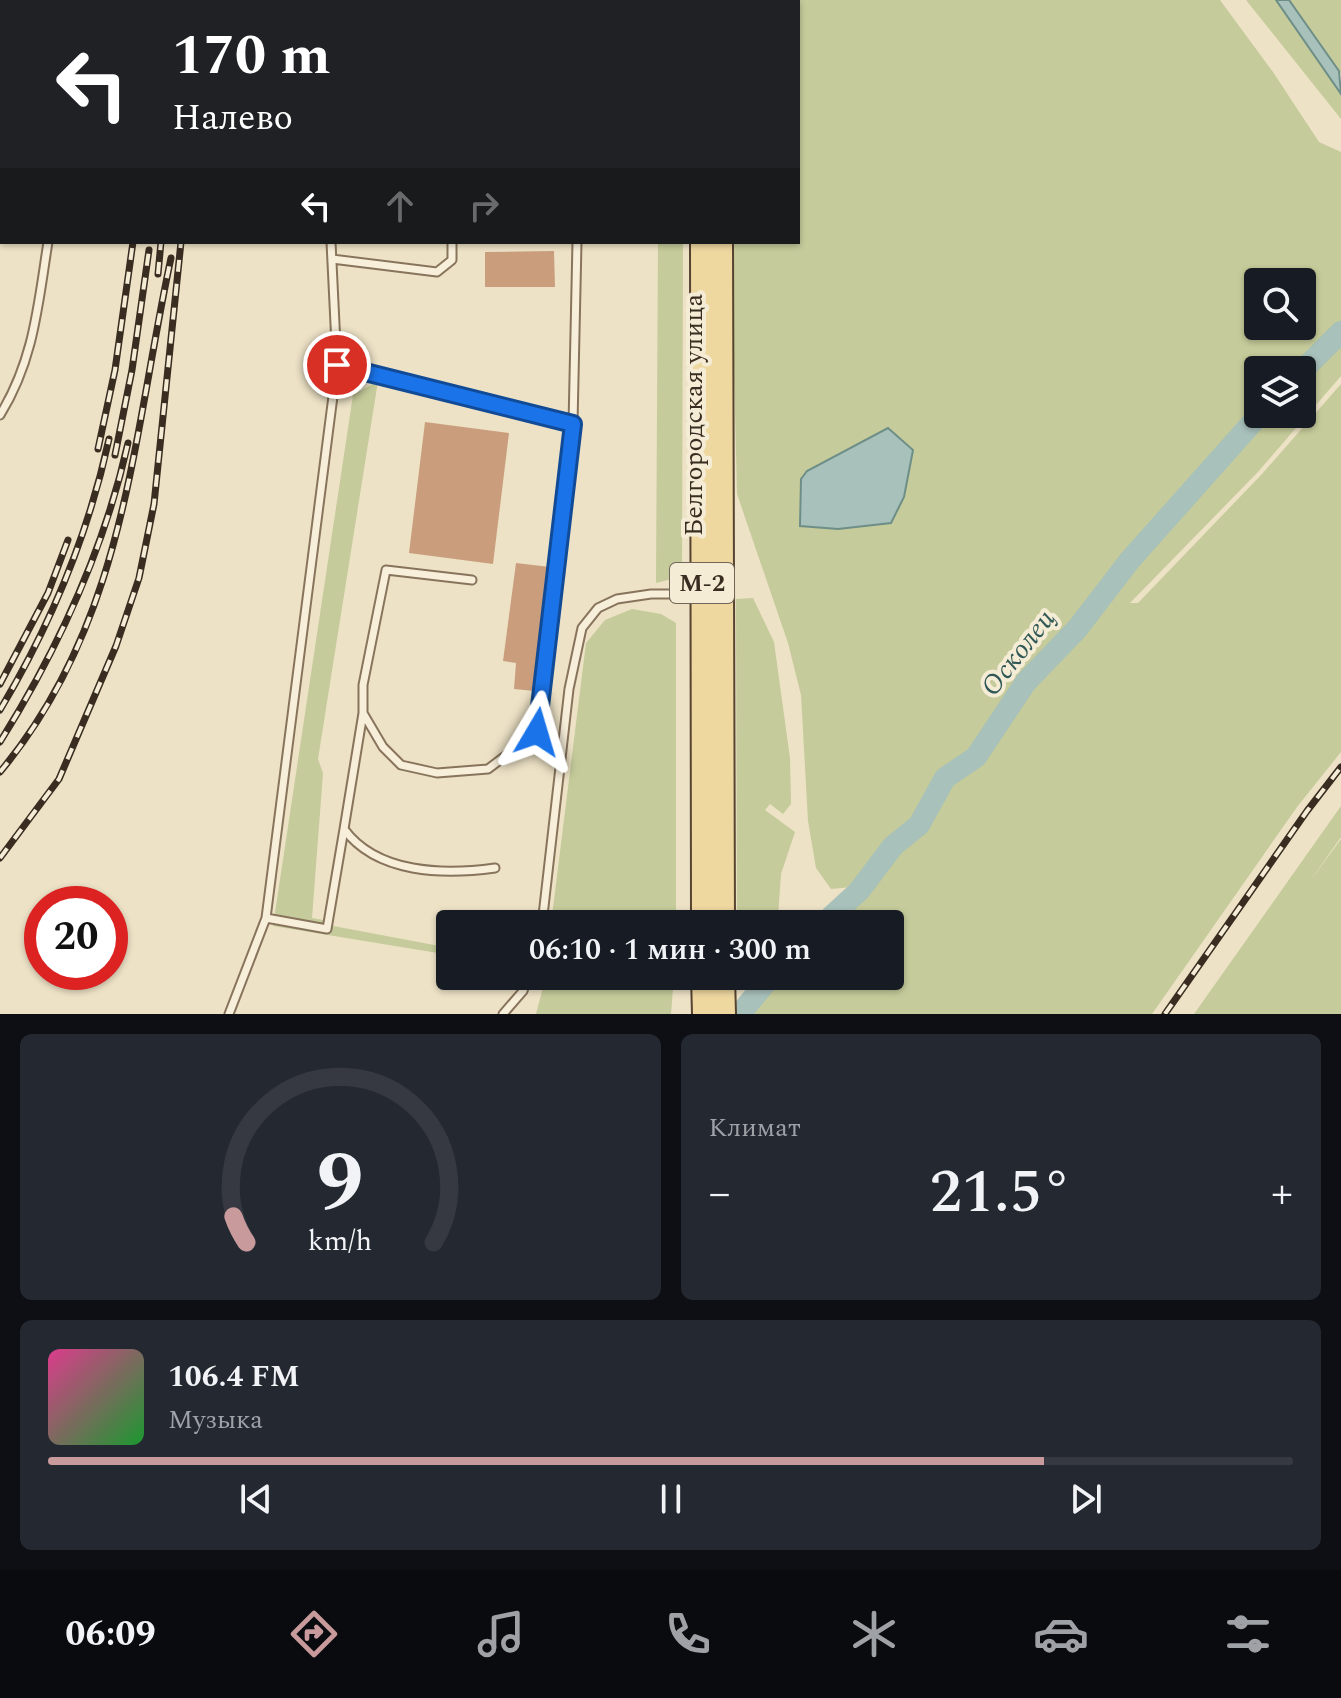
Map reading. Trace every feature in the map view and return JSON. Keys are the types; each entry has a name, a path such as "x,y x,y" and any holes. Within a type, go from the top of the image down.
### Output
{"main road":[{"name":"Белгородская улица","path":"702,244 712,594 716,910"},
{"name":"Белгородская улица","path":"712,594 721,244"},
{"path":"703,990 704,1014"},
{"path":"723,990 724,1014"}],"lane":[{"path":"0,415 17,388 31,349 48,244"},
{"path":"229,1014 266,918 337,365 331,244"},
{"path":"332,259 437,272 452,260 452,244"},
{"path":"363,713 383,747 401,765 437,773 488,769 537,732 573,424 577,244"},
{"path":"337,365 573,424"},
{"path":"266,918 327,929 363,713 363,685 386,570 472,580"},
{"path":"544,910 569,689 582,628 598,608 617,599 651,594 712,594"},
{"path":"344,829 355,845 398,865 437,871 495,868"},
{"path":"503,1014 523,990"}],"green space":[{"path":"800,0 1220,0 1319,142 1341,152 1341,322 1310,356 1244,356 1244,426 1190,484 1073,625 998,705 969,751 943,770 916,818 881,848 852,887 831,889 816,868 808,821 801,695 788,643 737,494 731,244 800,244"},
{"path":"1246,0 1276,0 1341,94 1341,119"},
{"path":"1289,0 1341,0 1341,74"},
{"path":"658,244 683,244 682,568 672,579 656,583"},
{"path":"1341,336 1341,376 1316,405 1316,362"},
{"path":"378,381 318,759 323,773 312,918 323,920 328,925 436,945 436,953 273,926 353,395"},
{"path":"1341,384 1341,752 1297,807 1152,1014 744,1014 764,990 904,990 904,910 843,910 862,893 895,847 918,832 947,781 979,762 1029,684 1079,632 1133,563 1250,428 1296,428 1257,473 1130,603 1138,603 1302,428 1316,428 1316,412"},
{"path":"753,598 774,642 790,758 791,804 783,814 770,804 765,810 795,832 781,874 778,910 737,910 736,599"},
{"path":"632,609 661,614 676,623 676,910 553,910 586,643 605,620"},
{"path":"1341,806 1341,837 1308,884 1341,839 1341,1014 1194,1014"},
{"path":"542,990 673,990 671,1014 536,1014"}],"water":[{"path":"1276,0 1289,0 1339,71 1341,94"},
{"path":"888,428 913,450 904,497 891,523 838,529 800,526 801,479 807,471"}],"building":[{"path":"554,251 555,287 485,287 485,252"},
{"path":"425,422 509,433 493,564 409,553"},
{"path":"516,563 550,567 535,691 514,689 516,663 503,661"}],"waterway":[{"name":"Осколец","path":"1316,357 1341,332"},
{"name":"Осколец","path":"838,910 859,891 893,846 919,825 945,778 976,757 1026,682 1077,629 1130,560 1248,428"},
{"name":"Осколец","path":"740,1014 760,990"}],"railway":[{"path":"98,449 115,370 133,244"},
{"path":"158,274 161,244"},
{"path":"0,858 59,779 116,646 139,578 154,504 181,244"},
{"path":"115,455 132,370 149,250"},
{"path":"0,772 42,714 74,653 99,591 133,460 171,258"},
{"path":"0,710 35,646 65,579 90,510 109,439"},
{"path":"0,742 41,671 77,598 106,522 128,443"},
{"path":"0,684 48,593 68,540"},
{"path":"1165,1014 1341,767"}],"route":[{"path":"337,365 573,424 537,732"}]}
